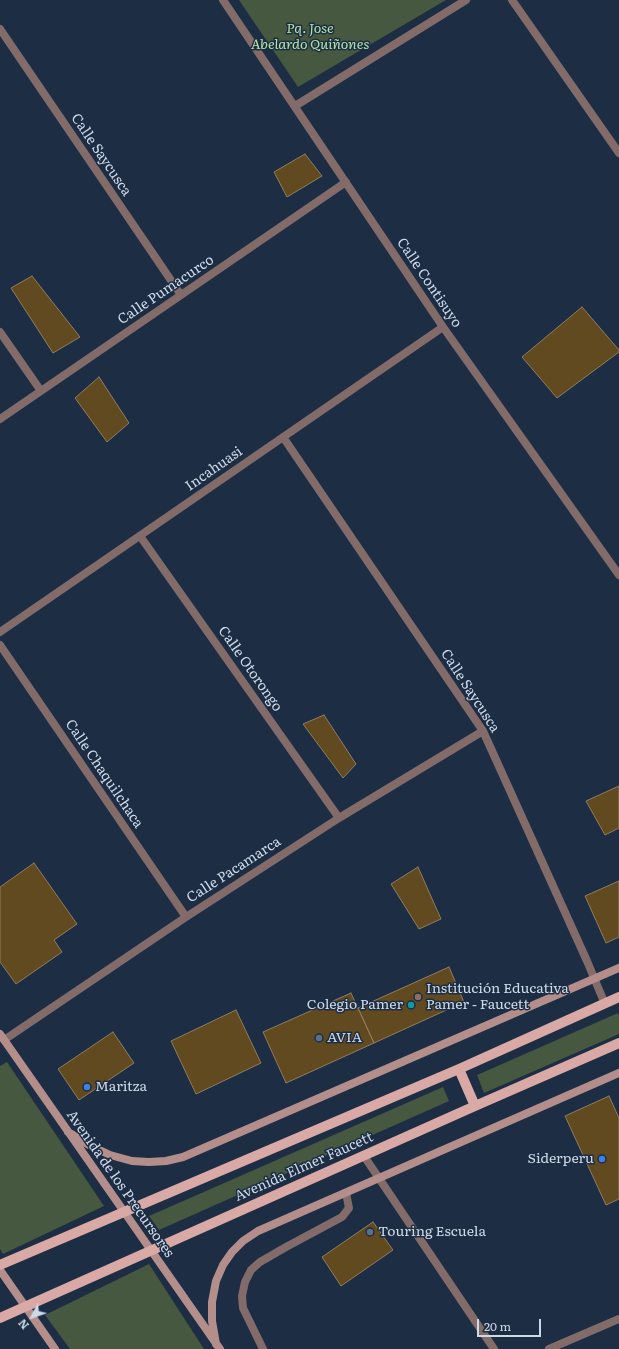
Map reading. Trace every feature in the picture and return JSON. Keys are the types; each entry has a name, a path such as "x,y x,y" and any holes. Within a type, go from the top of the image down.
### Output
{"main road":[{"path":"68,1132 89,1145 110,1155 132,1161 166,1161 183,1157 619,968"},
{"name":"Avenida Elmer Faucett","path":"0,1265 459,1069 619,997"},
{"name":"Avenida de los Precursores","path":"1,1039 68,1132 218,1347"},
{"name":"Avenida Elmer Faucett","path":"0,1318 619,1043"},
{"path":"459,1069 475,1106"},
{"path":"218,1347 212,1321 212,1302 216,1281 223,1265 232,1252 243,1241 258,1231 619,1073"},
{"path":"0,1270 55,1349"}],"street":[{"name":"Calle Contisuyo","path":"224,0 443,326 619,576"},
{"path":"295,106 466,0"},
{"path":"512,0 619,153"},
{"name":"Calle Saycusca","path":"0,29 181,295"},
{"name":"Calle Pumacurco","path":"0,419 346,182"},
{"name":"Incahuasi","path":"0,632 443,326"},
{"path":"0,332 41,391"},
{"name":"Calle Saycusca","path":"283,437 483,731 587,961 604,1004"},
{"name":"Calle Otorongo","path":"140,536 339,818"},
{"name":"Calle Chaquilchaca","path":"0,645 186,917"},
{"name":"Calle Pacamarca","path":"1,1039 339,818 483,731"},
{"path":"364,1156 494,1349"},
{"path":"263,1349 243,1308 242,1296 245,1282 251,1270 260,1262 286,1246 342,1217 349,1208 346,1193"},
{"path":"549,1349 619,1319"}],"green space":[{"name":"Pq. Jose Abelardo Quiñones","path":"239,0 446,0 298,87"},
{"path":"618,1013 619,1034 484,1093 477,1075"},
{"path":"7,1062 104,1206 3,1254 0,1249 0,1066"},
{"path":"443,1087 449,1101 159,1230 149,1216"},
{"path":"149,1264 204,1349 70,1349 45,1315"}],"building":[{"path":"305,154 322,176 287,197 274,172"},
{"path":"32,276 80,337 53,353 11,288"},
{"path":"582,307 619,350 619,352 557,398 522,357"},
{"path":"99,377 129,423 107,442 75,398"},
{"path":"324,715 356,764 343,778 303,724"},
{"path":"619,786 619,828 605,835 586,801"},
{"path":"34,863 77,924 54,940 62,952 16,984 0,962 0,887"},
{"path":"418,867 441,919 419,929 391,884"},
{"path":"619,881 619,937 606,943 585,896"},
{"name":"Colegio Pamer","path":"449,967 464,1002 374,1043 358,1008"},
{"name":"AVIA","path":"351,993 374,1043 286,1083 263,1032"},
{"path":"236,1010 261,1063 196,1094 171,1041"},
{"path":"113,1032 134,1063 79,1100 58,1069"},
{"name":"Siderperu","path":"609,1096 619,1118 619,1199 606,1205 565,1116"},
{"path":"373,1222 393,1250 341,1286 322,1257"}],"place":[{"name":"Institución Educativa Pamer - Faucett","path":"418,997"},
{"name":"Colegio Pamer","path":"411,1005"},
{"name":"AVIA","path":"319,1038"},
{"name":"Maritza","path":"87,1087"},
{"name":"Siderperu","path":"602,1159"},
{"name":"Touring Escuela","path":"370,1232"}]}
